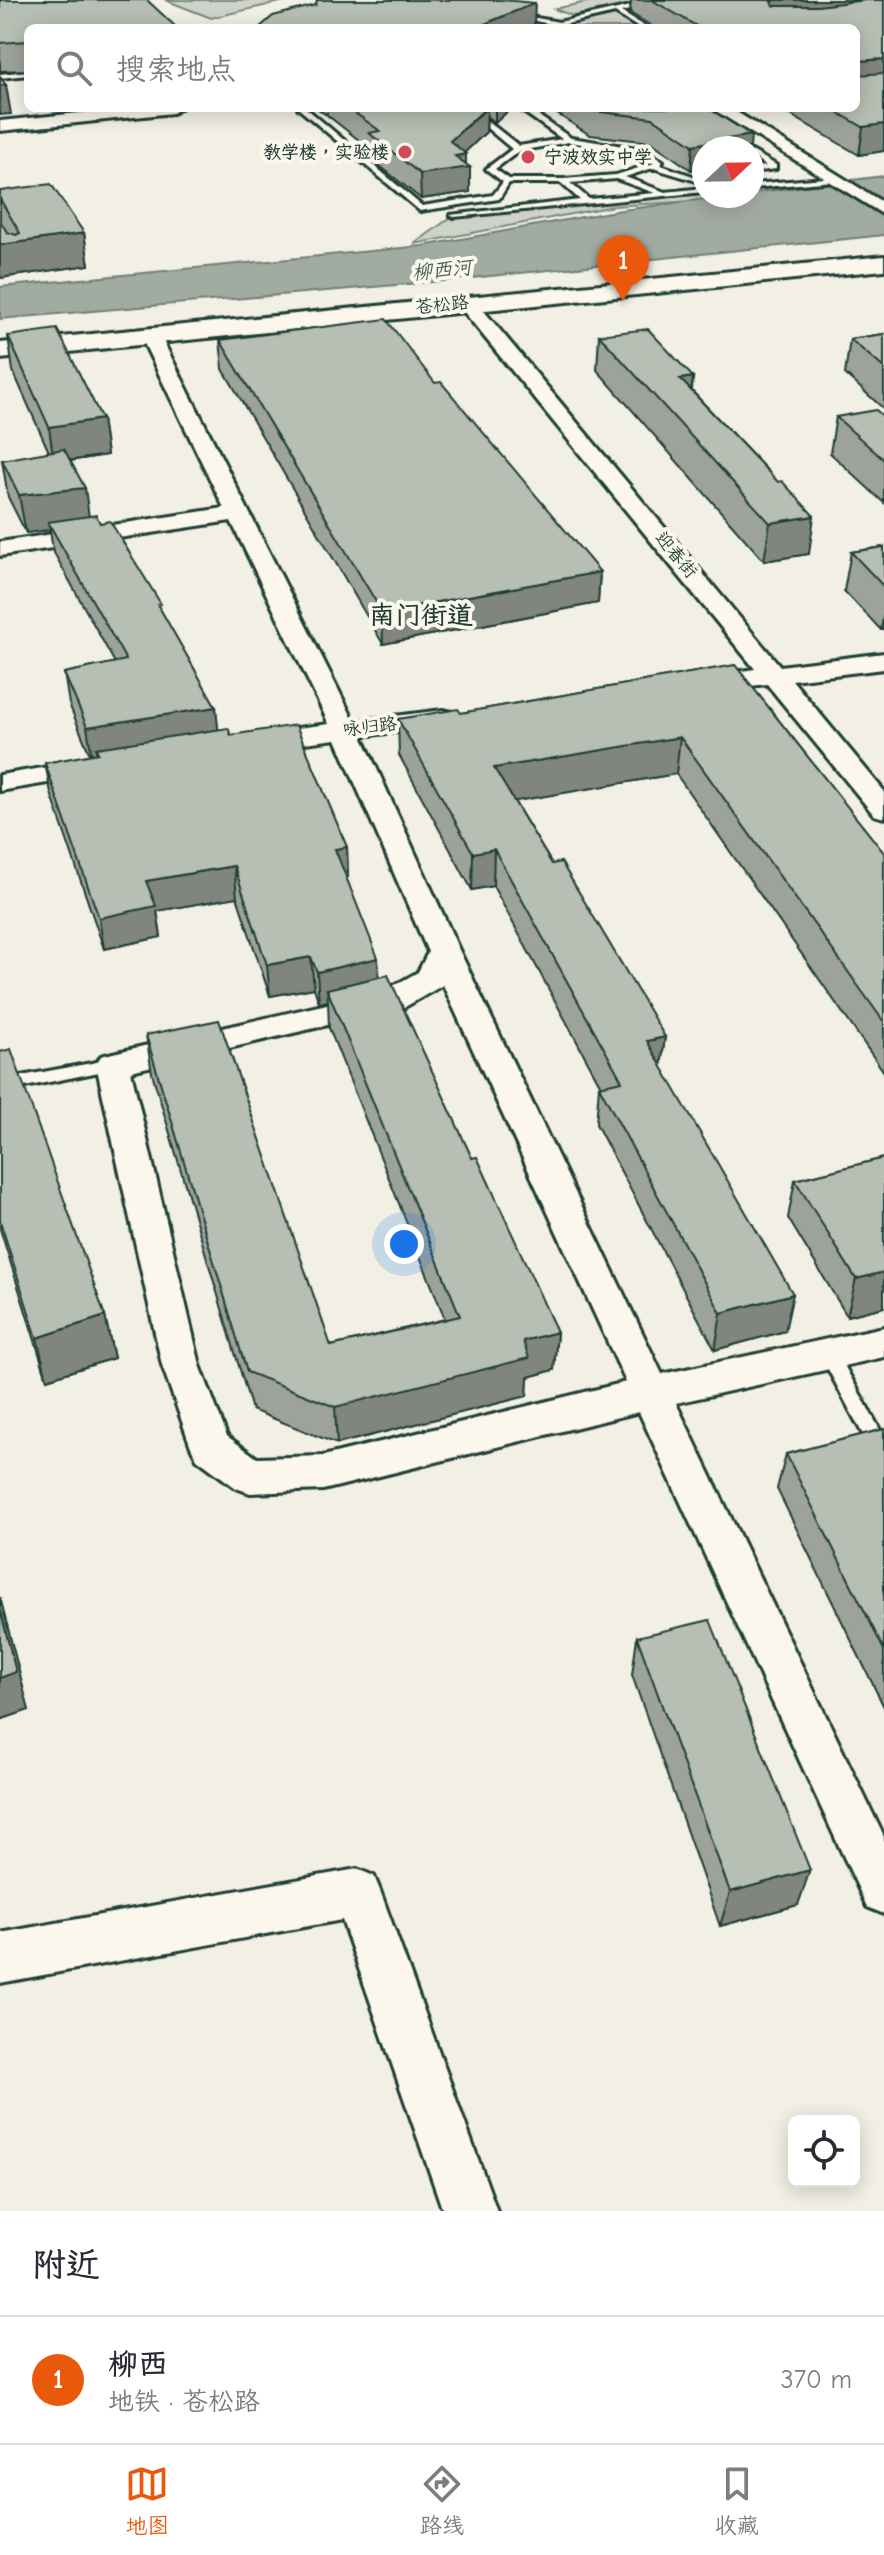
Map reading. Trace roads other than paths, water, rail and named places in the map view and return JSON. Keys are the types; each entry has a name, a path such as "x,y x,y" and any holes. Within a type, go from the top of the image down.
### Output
{"main road":[{"name":"苍松路","path":"0,339 884,254"},
{"name":"苍松路","path":"0,351 884,263"}],"street":[{"path":"0,126 135,112"},
{"path":"725,112 884,210"},
{"name":"迎春街","path":"467,303 884,809"},
{"path":"151,337 346,731 444,952 884,1890"},
{"path":"0,549 239,513"},
{"path":"683,687 884,661"},
{"name":"咏归路","path":"227,746 469,715"},
{"path":"0,783 121,763"},
{"path":"444,952 431,979 394,999 113,1064 181,1365 211,1447 250,1476 323,1473 649,1393 884,1342"},
{"path":"0,1958 357,1893 470,2211"}],"lane":[{"path":"508,16 556,23 667,0"},
{"path":"615,11 637,24"},
{"path":"0,76 24,73"},
{"path":"307,112 420,209 496,197 507,181"},
{"path":"472,112 517,149"},
{"path":"528,112 569,140"},
{"path":"569,140 640,151 660,163 617,177 563,181 507,181 490,169 517,149 569,140"},
{"path":"653,165 692,178"},
{"path":"617,177 667,194"},
{"path":"764,185 834,179"},
{"path":"563,181 587,202"},
{"path":"454,215 692,191"},
{"path":"0,1086 113,1064"},
{"path":"829,1354 884,1455"}],"water":[{"name":"柳西河","path":"884,176 884,235 443,281 0,319 0,287 422,246 615,211 692,201 692,208 764,208 764,191"}],"place":[{"name":"教学楼，实验楼","path":"405,152"},
{"name":"宁波效实中学","path":"528,157"},
{"name":"柳西","path":"623,301"}],"district":[{"name":"南门街道","path":"421,616"}]}
